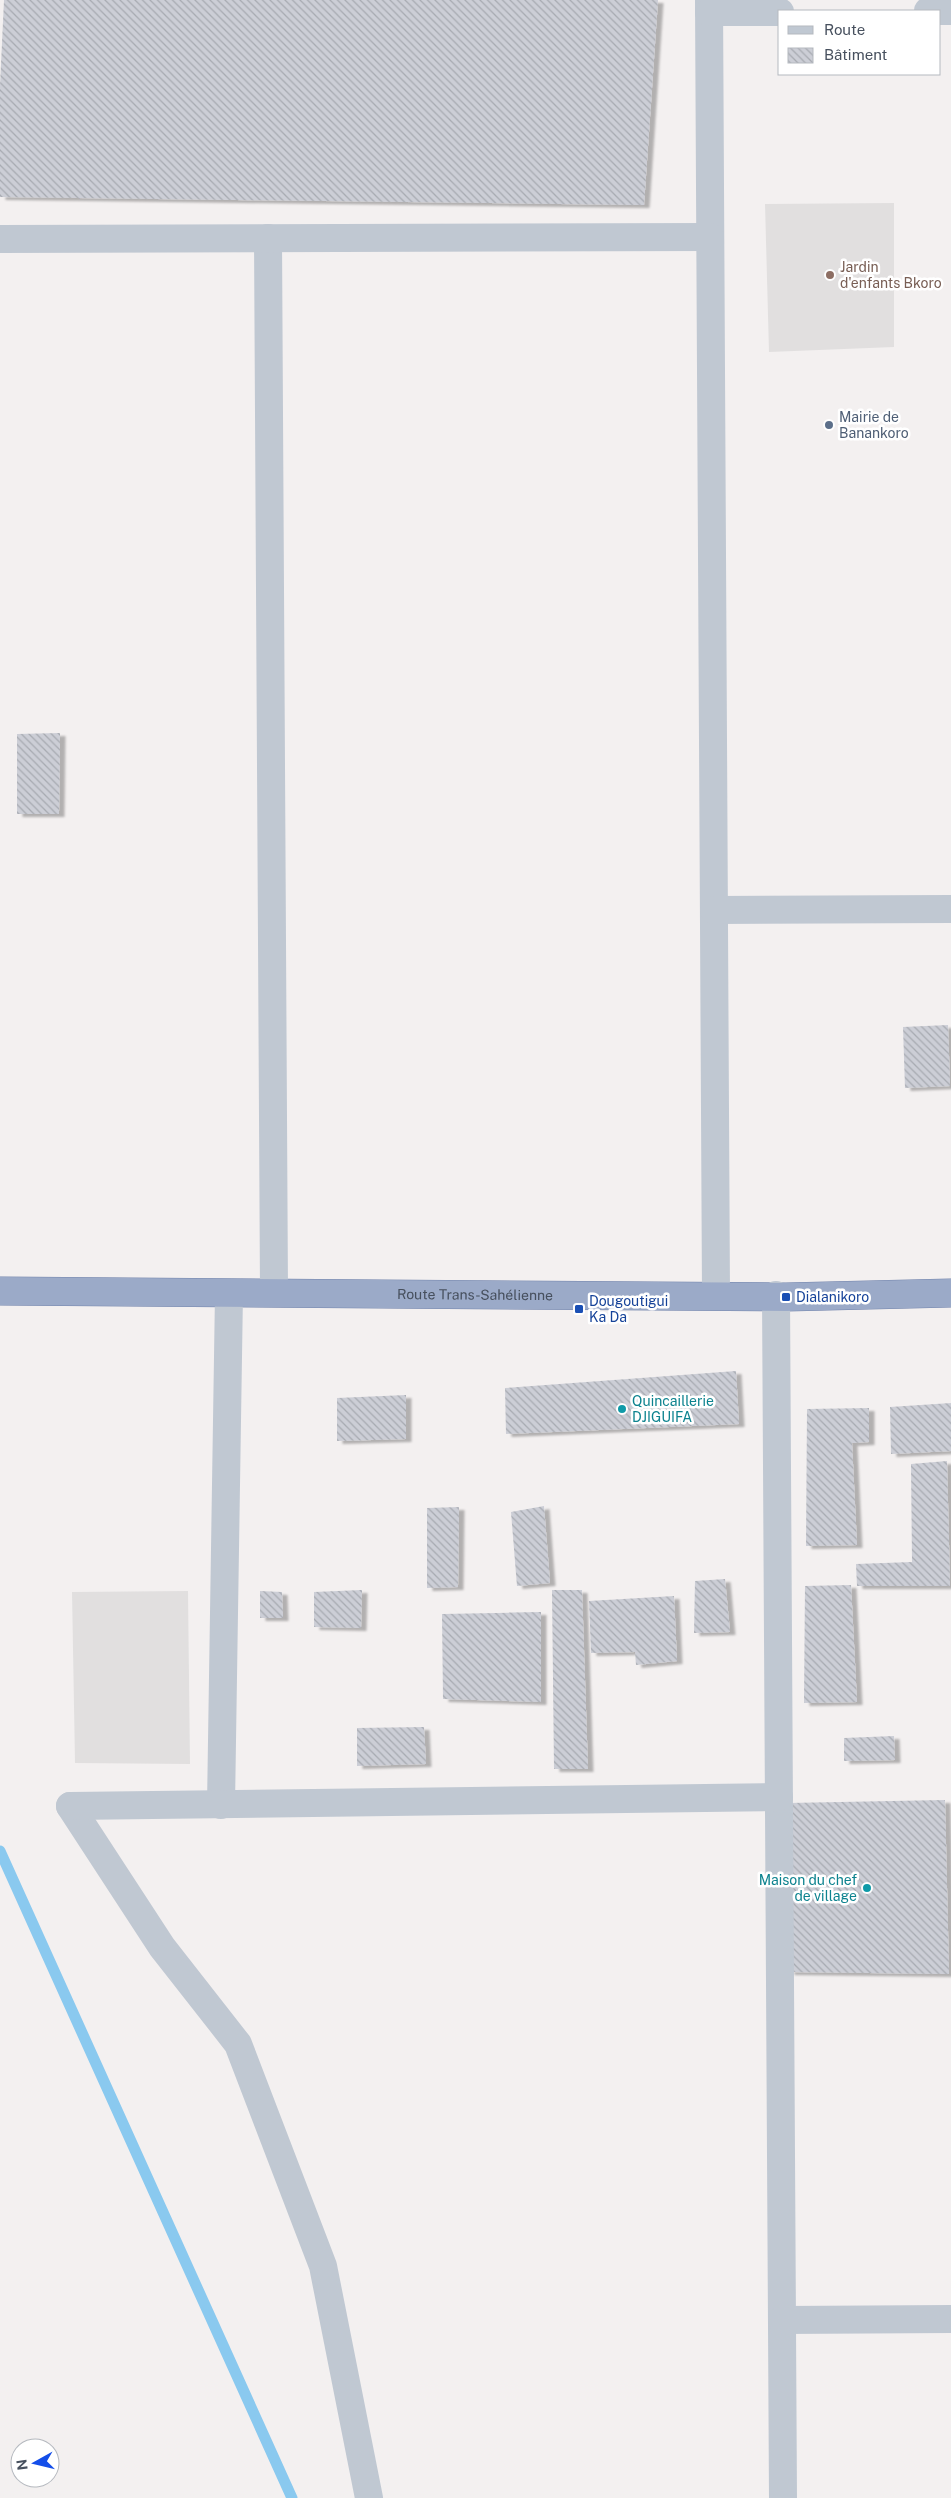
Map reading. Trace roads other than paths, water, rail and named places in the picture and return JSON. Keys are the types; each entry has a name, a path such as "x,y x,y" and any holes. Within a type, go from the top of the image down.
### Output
{"highway":[{"name":"Route Trans-Sahélienne","path":"0,1291 776,1296 951,1293"}],"street":[{"path":"716,1295 709,6 778,12"},
{"path":"0,239 710,237"},
{"path":"268,238 274,1293"},
{"path":"714,910 951,910"},
{"path":"221,1805 228,1293"},
{"path":"776,1296 783,2498"},
{"path":"369,2498 323,2266 238,2044 162,1947 70,1806 779,1797"},
{"path":"782,2320 951,2319"}],"waterway":[{"path":"0,1851 292,2498"}],"place":[{"name":"Jardin d'enfants Bkoro","path":"830,275"},
{"name":"Mairie de Banankoro","path":"829,425"},
{"name":"Dialanikoro","path":"786,1297"},
{"name":"Dougoutigui Ka Da","path":"579,1309"},
{"name":"Quincaillerie DJIGUIFA","path":"622,1409"},
{"name":"Maison du chef de village","path":"867,1888"}]}
